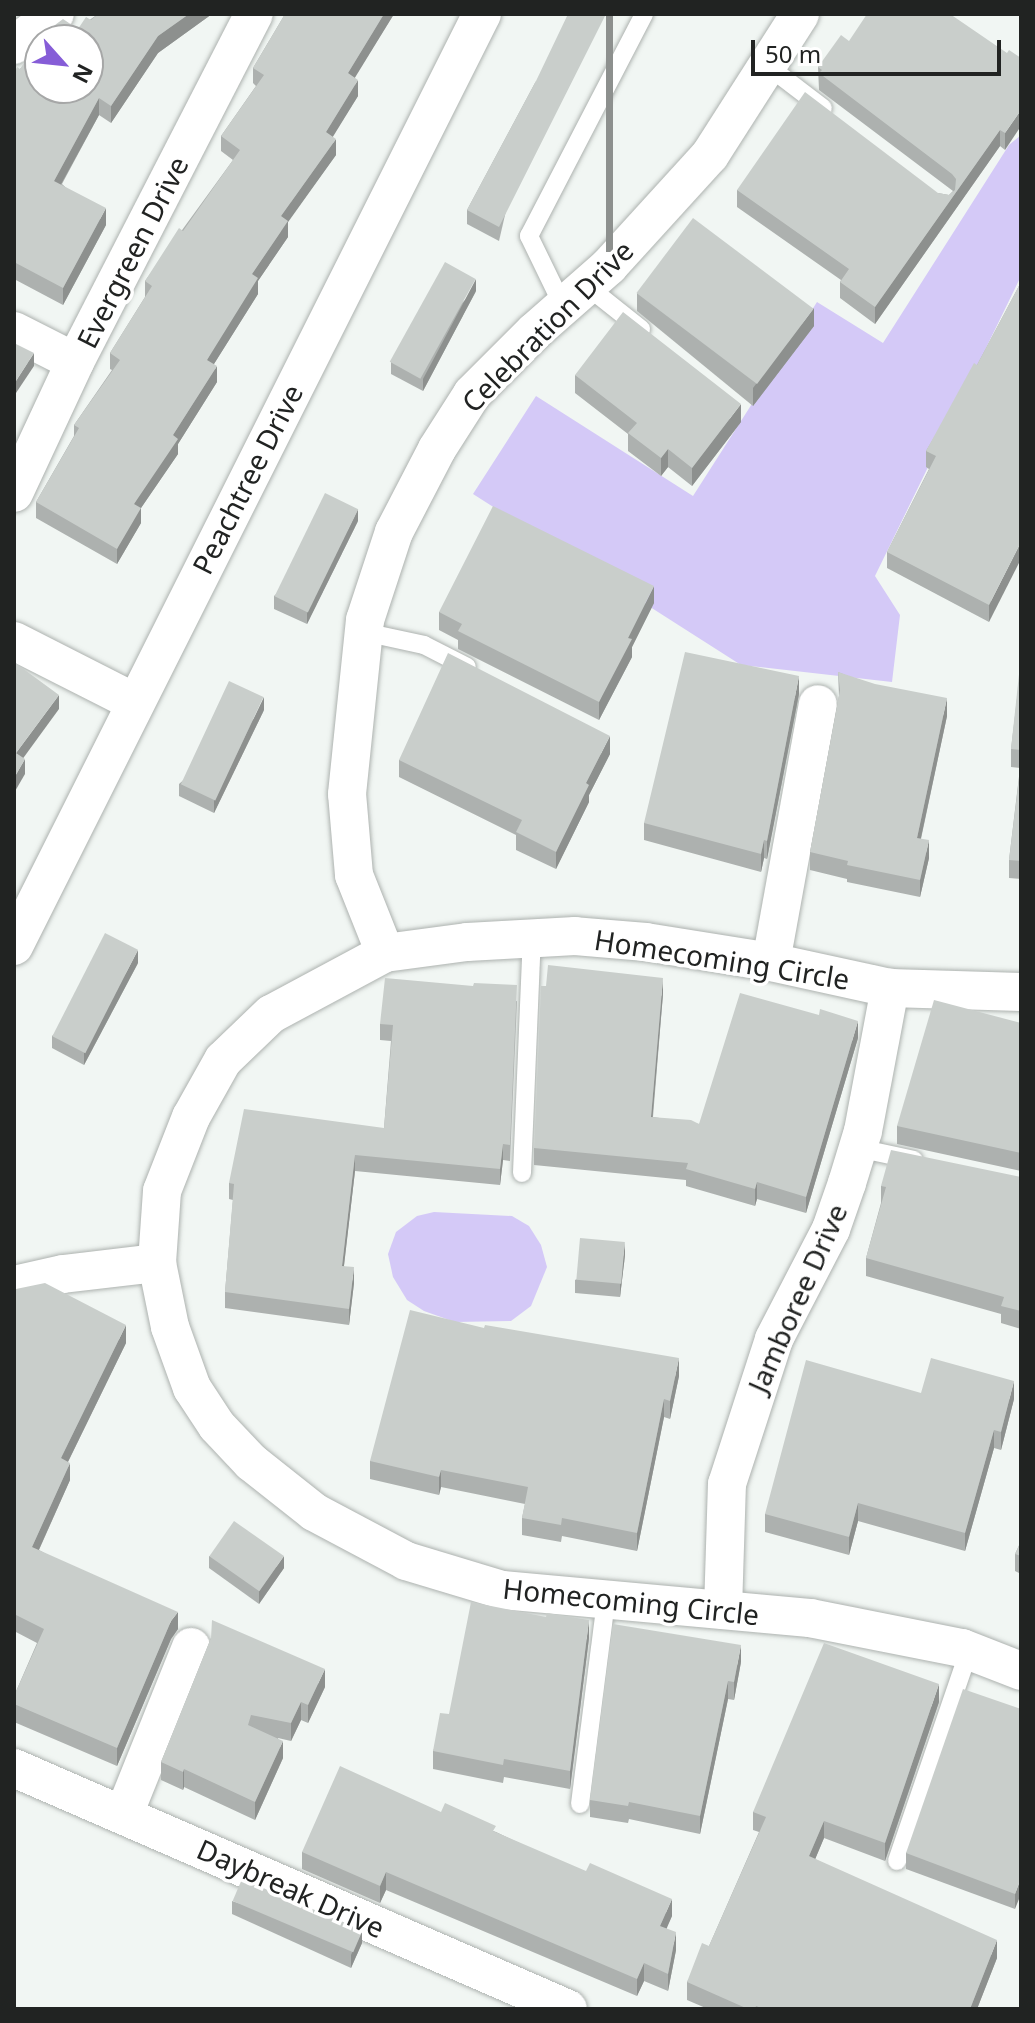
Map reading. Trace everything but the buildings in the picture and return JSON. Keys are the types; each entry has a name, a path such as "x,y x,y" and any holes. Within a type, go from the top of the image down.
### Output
{"street":[{"path":"14,45 55,14"},
{"name":"Evergreen Drive","path":"14,493 75,362 254,14"},
{"name":"Peachtree Drive","path":"14,946 482,14"},
{"name":"Celebration Drive","path":"385,953 354,875 347,794 364,632 394,532 437,449 472,394 609,266 710,155 800,14"},
{"path":"14,331 75,362"},
{"path":"14,641 134,702"},
{"path":"771,962 818,704"},
{"name":"Homecoming Circle","path":"1021,992 890,988 771,962 646,942 575,936 532,937 385,953 271,1014 223,1060 191,1117 162,1191 157,1263 170,1327 192,1388 217,1426 251,1462 314,1512 406,1561 502,1590 810,1618 969,1651 1021,1671"},
{"name":"Jamboree Drive","path":"723,1610 727,1484 774,1339 831,1229 858,1148 890,988"},
{"path":"14,1285 63,1274 157,1263"},
{"path":"124,1814 191,1647"},
{"name":"Daybreak Drive","path":"14,1768 568,2009"}],"lane":[{"path":"644,14 529,236 575,296 658,343"},
{"path":"768,66 844,124"},
{"path":"364,632 424,645 479,673"},
{"path":"522,1173 532,937"},
{"path":"858,1148 932,1164"},
{"path":"580,1804 606,1600"},
{"path":"897,1861 969,1651"}],"shaded area":[{"path":"1021,135 1021,276 875,576 900,615 892,682 741,665 473,494 536,396 693,496 817,302 883,343 1009,145"},
{"path":"434,1212 512,1216 529,1226 541,1245 547,1267 531,1306 511,1321 455,1322 424,1311 407,1300 393,1277 388,1254 396,1232 417,1216"}]}
